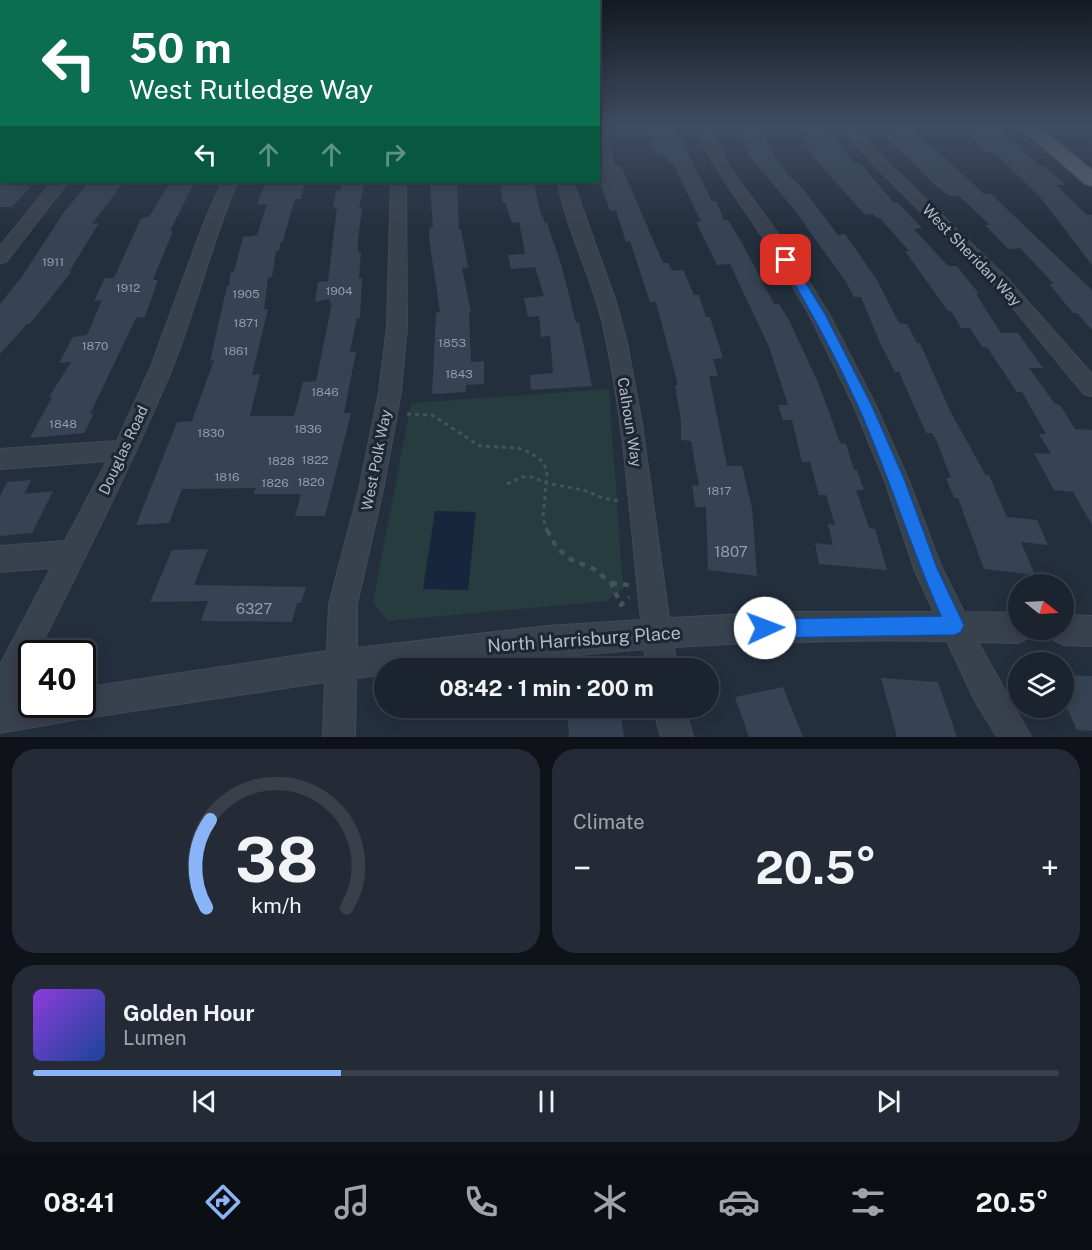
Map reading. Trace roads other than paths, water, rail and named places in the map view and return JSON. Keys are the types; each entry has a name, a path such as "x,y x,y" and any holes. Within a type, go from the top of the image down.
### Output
{"main road":[{"path":"1068,160 1092,180"}],"street":[{"path":"719,160 775,242 819,314 865,406 897,481 929,571 985,688 1015,737"},
{"name":"West Sheridan Way","path":"877,160 1001,282 1092,388"},
{"path":"0,258 59,183"},
{"name":"Douglas Road","path":"0,711 13,670 124,450 162,366 205,239 229,183"},
{"name":"West Polk Way","path":"339,737 343,604 371,490 390,392 398,288 396,234 398,183"},
{"name":"Calhoun Way","path":"565,183 597,274 616,339 632,421 660,658"},
{"path":"1,459 124,450"},
{"path":"0,559 73,553"},
{"name":"North Harrisburg Place","path":"96,702 257,674 549,640 720,629 955,625 1008,628"},
{"path":"1074,630 1092,631"},
{"path":"0,717 18,714"},
{"path":"672,718 677,737"}],"water":[{"path":"435,511 476,512 468,590 423,589"}]}
